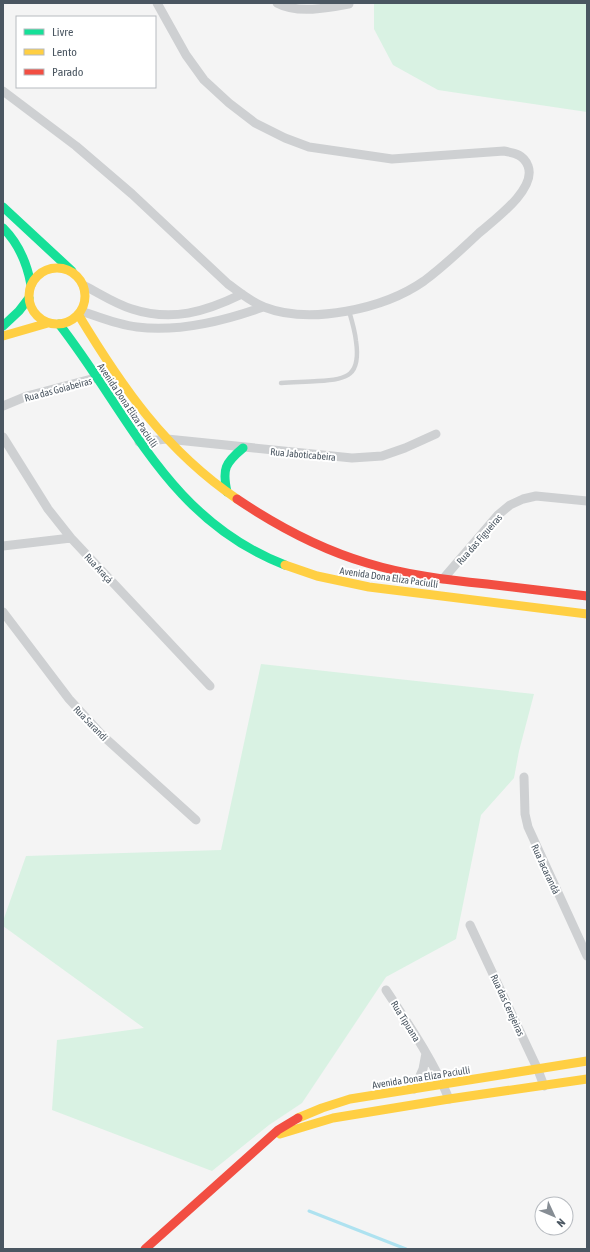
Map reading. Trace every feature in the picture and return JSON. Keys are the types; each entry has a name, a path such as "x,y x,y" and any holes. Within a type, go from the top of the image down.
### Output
{"street":[{"path":"3,91 76,146 126,189 217,274 242,294 263,307 282,313 329,314 349,311 376,305 404,293 423,282 448,261 508,207 525,189 529,179 529,169 521,156 513,152 504,151 392,159 309,147 285,138 255,123 229,103 204,80 186,55 157,3"},
{"path":"277,3 296,8 314,9 349,4"},
{"path":"3,207 76,275 83,285 85,294 84,302 79,313 70,321 59,324 48,323 3,336"},
{"path":"3,228 20,249 28,268 32,285"},
{"path":"3,326 19,311 29,298 32,285 40,274 51,269 64,269 76,275"},
{"path":"83,285 132,309 155,315 175,316 198,312 218,306 242,294"},
{"path":"29,298 32,308 39,317 48,323"},
{"path":"79,313 135,327 155,329 177,328 208,322 240,315 263,307"},
{"name":"Avenida Dona Eliza Paciulli","path":"79,313 114,373 139,407 167,439 185,457 228,492 275,524 333,552 385,568 443,579 587,596"},
{"name":"Avenida Dona Eliza Paciulli","path":"59,324 139,442 171,483 212,523 267,558 340,582 369,587 587,614"},
{"name":"Rua das Goiabeiras","path":"3,406 27,396 114,373"},
{"name":"Rua Jaboticabeira","path":"139,442 167,439 352,458 382,456 405,448 436,434"},
{"name":"Rua Araçá","path":"3,437 48,509 71,538 210,686"},
{"path":"228,492 224,474 225,468 232,456 243,448"},
{"name":"Rua das Figueiras","path":"443,579 498,515 510,505 523,499 536,496 587,501"},
{"path":"3,546 71,538"},
{"name":"Rua Sarandi","path":"3,612 74,705 103,736 196,820"},
{"name":"Rua Jacarandá","path":"524,777 525,814 528,827 587,956"},
{"name":"Rua das Cerejeiras","path":"470,925 538,1070 544,1086"},
{"name":"Rua Tipuana","path":"386,990 426,1053 449,1099"},
{"name":"Rua Tipuana","path":"414,1089 423,1069 426,1053"},
{"name":"Avenida Dona Eliza Paciulli","path":"145,1249 267,1139 288,1123 314,1110 350,1099 587,1061"},
{"name":"Avenida Dona Eliza Paciulli","path":"267,1139 333,1118 587,1079"}],"lane":[{"path":"282,383 336,380 345,378 351,374 355,368 356,342 349,311"}],"green space":[{"path":"374,3 587,3 587,112 438,90 393,65 374,29"},
{"path":"261,664 534,694 519,751 514,778 481,815 456,939 386,977 302,1103 269,1125 212,1171 52,1110 57,1040 144,1028 3,926 3,921 26,856 221,850"}],"waterway":[{"path":"309,1211 406,1249"}],"traffic: fast":[{"path":"3,207 72,271"},
{"path":"3,228 9,234 22,254 31,285"},
{"path":"3,326 19,311 29,298"},
{"path":"59,324 155,462 181,493 210,521 245,545 285,565"},
{"path":"227,492 225,478 226,467 232,458 243,448"}],"traffic: slow":[{"path":"57,268 72,273 80,281 85,296 80,311 72,319 57,324 42,319 34,311 29,296 34,281 42,273 57,268"},
{"path":"78,314 111,367 147,416 188,460 211,480 237,499"},
{"path":"3,336 48,323"},
{"path":"285,565 317,576 369,587 587,614"},
{"path":"298,1118 350,1099 587,1061"},
{"path":"280,1134 333,1118 587,1079"}],"traffic: jam":[{"path":"237,499 299,536 332,551 367,563 412,574 442,579 587,596"},
{"path":"145,1249 278,1130 298,1118"}]}
